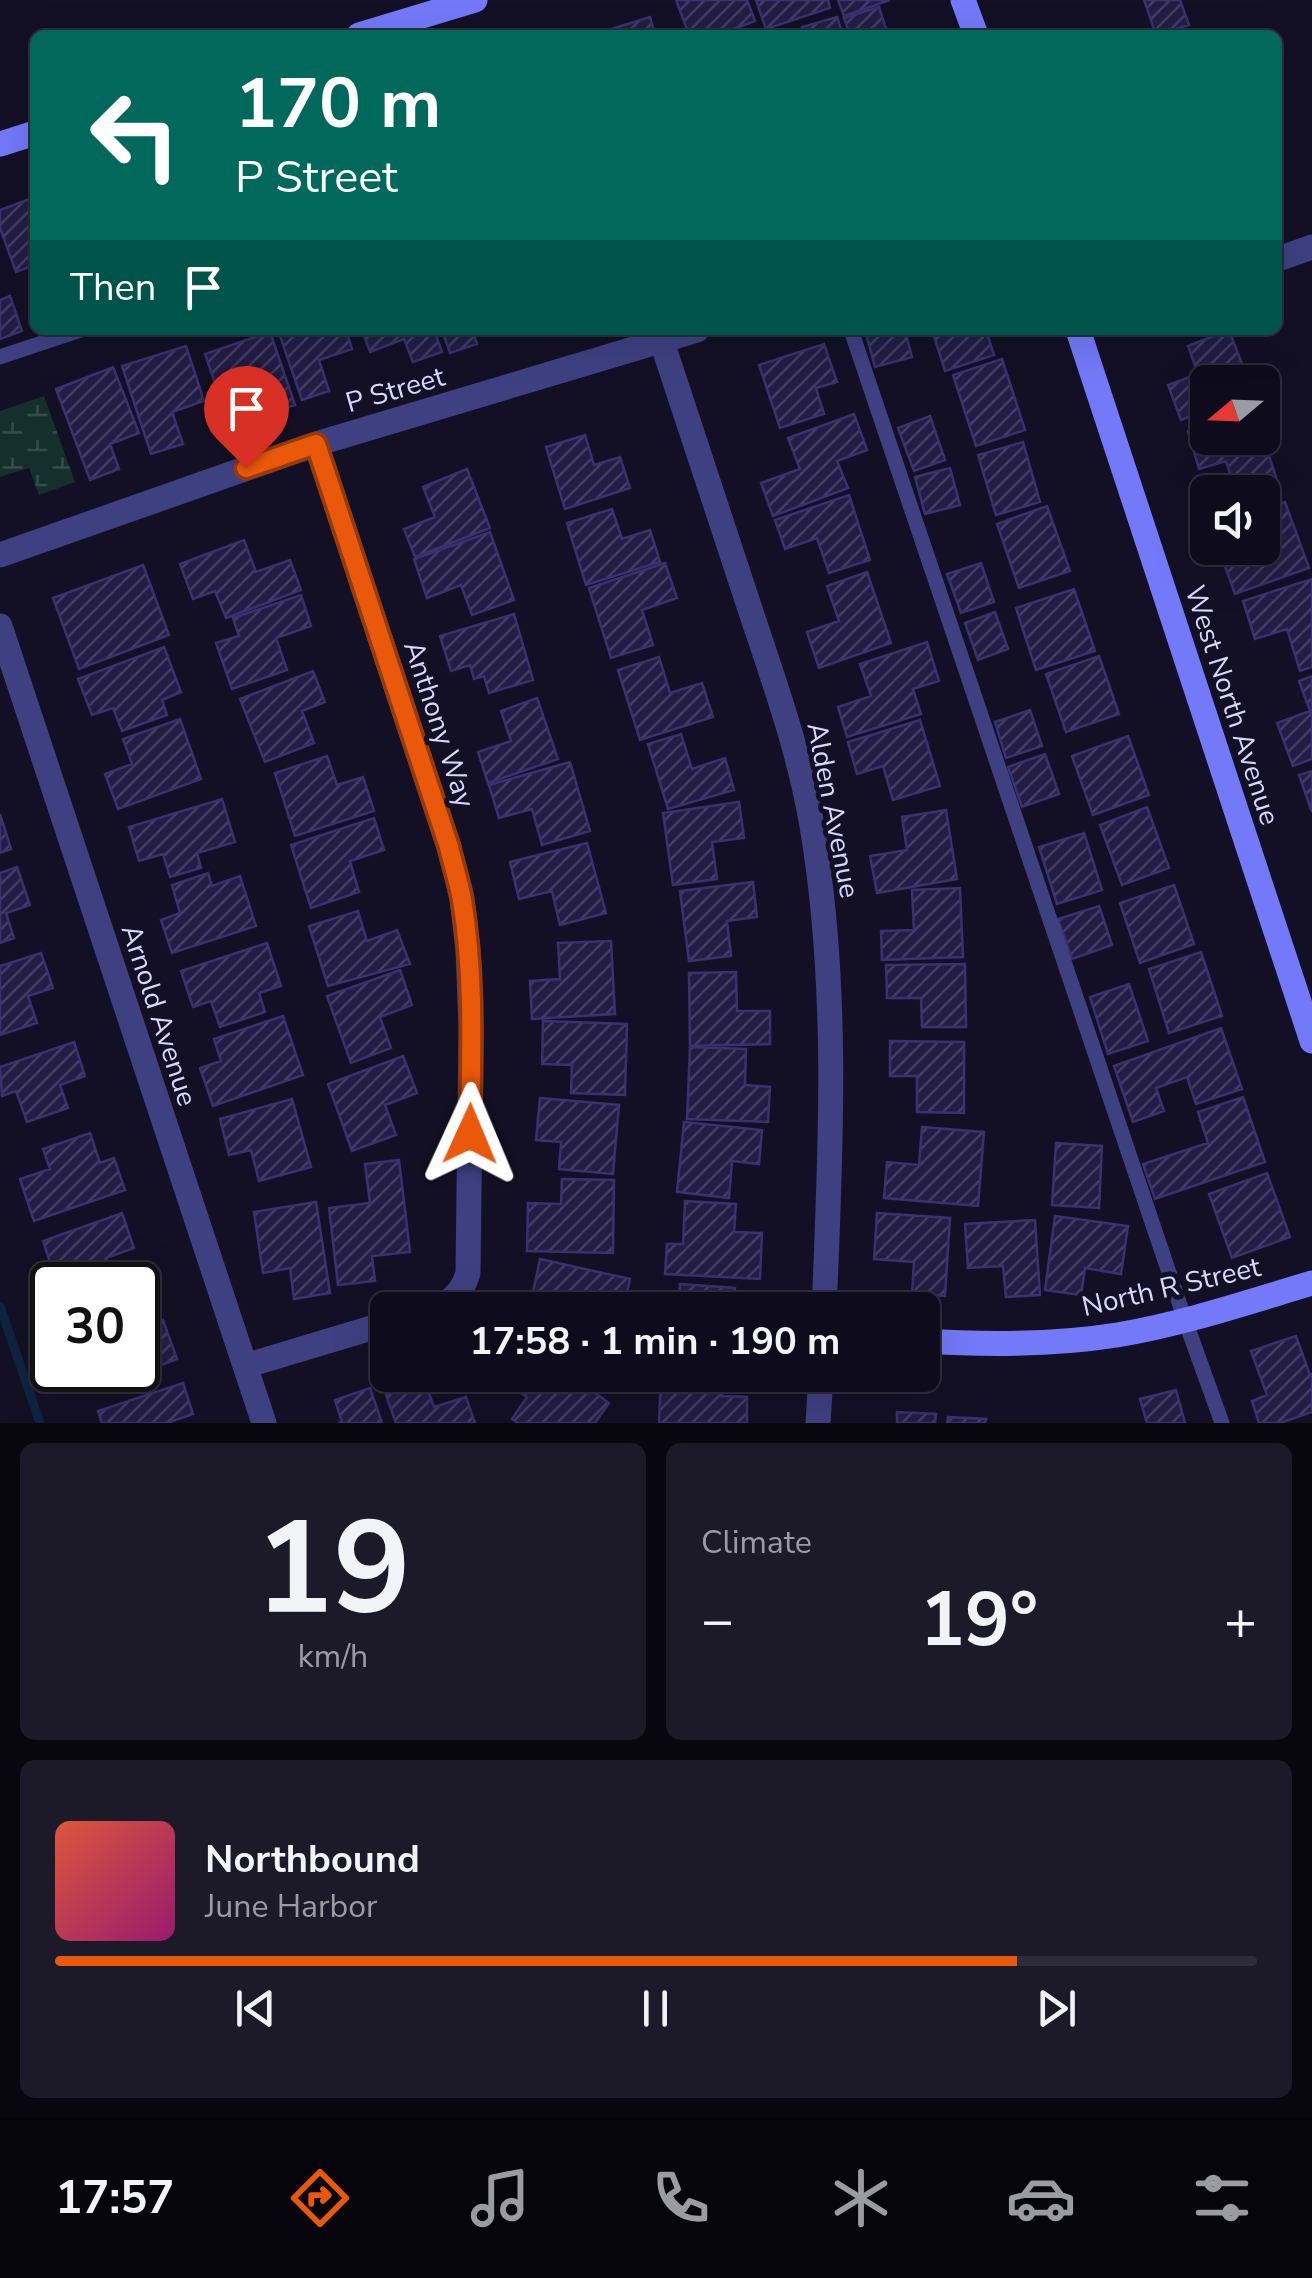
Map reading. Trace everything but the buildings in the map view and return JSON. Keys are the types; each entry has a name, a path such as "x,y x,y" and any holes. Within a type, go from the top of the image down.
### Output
{"street":[{"path":"376,30 475,0"},
{"path":"964,0 970,30"},
{"path":"0,144 30,135"},
{"path":"1282,258 1312,247"},
{"name":"P Street","path":"0,555 316,444 682,335"},
{"name":"West North Avenue","path":"1080,335 1312,1041"},
{"name":"Alden Avenue","path":"662,342 790,728 812,824 826,932 830,1003 825,1292"},
{"name":"Anthony Way","path":"316,444 449,847 462,898 471,1029 468,1273 458,1292"},
{"name":"Arnold Avenue","path":"0,626 264,1423"},
{"name":"North R Street","path":"940,1341 1024,1343 1115,1335 1185,1320 1312,1283"},
{"path":"245,1366 370,1328"},
{"path":"818,1423 820,1392"}],"lane":[{"path":"0,357 65,335"},
{"path":"853,335 1222,1423"}],"green space":[{"path":"44,396 75,482 39,495 29,468 0,477 0,411"}],"waterway":[{"path":"0,1306 40,1423"}],"route":[{"path":"246,468 316,444 449,847 462,898 471,1029 470,1134"}]}
